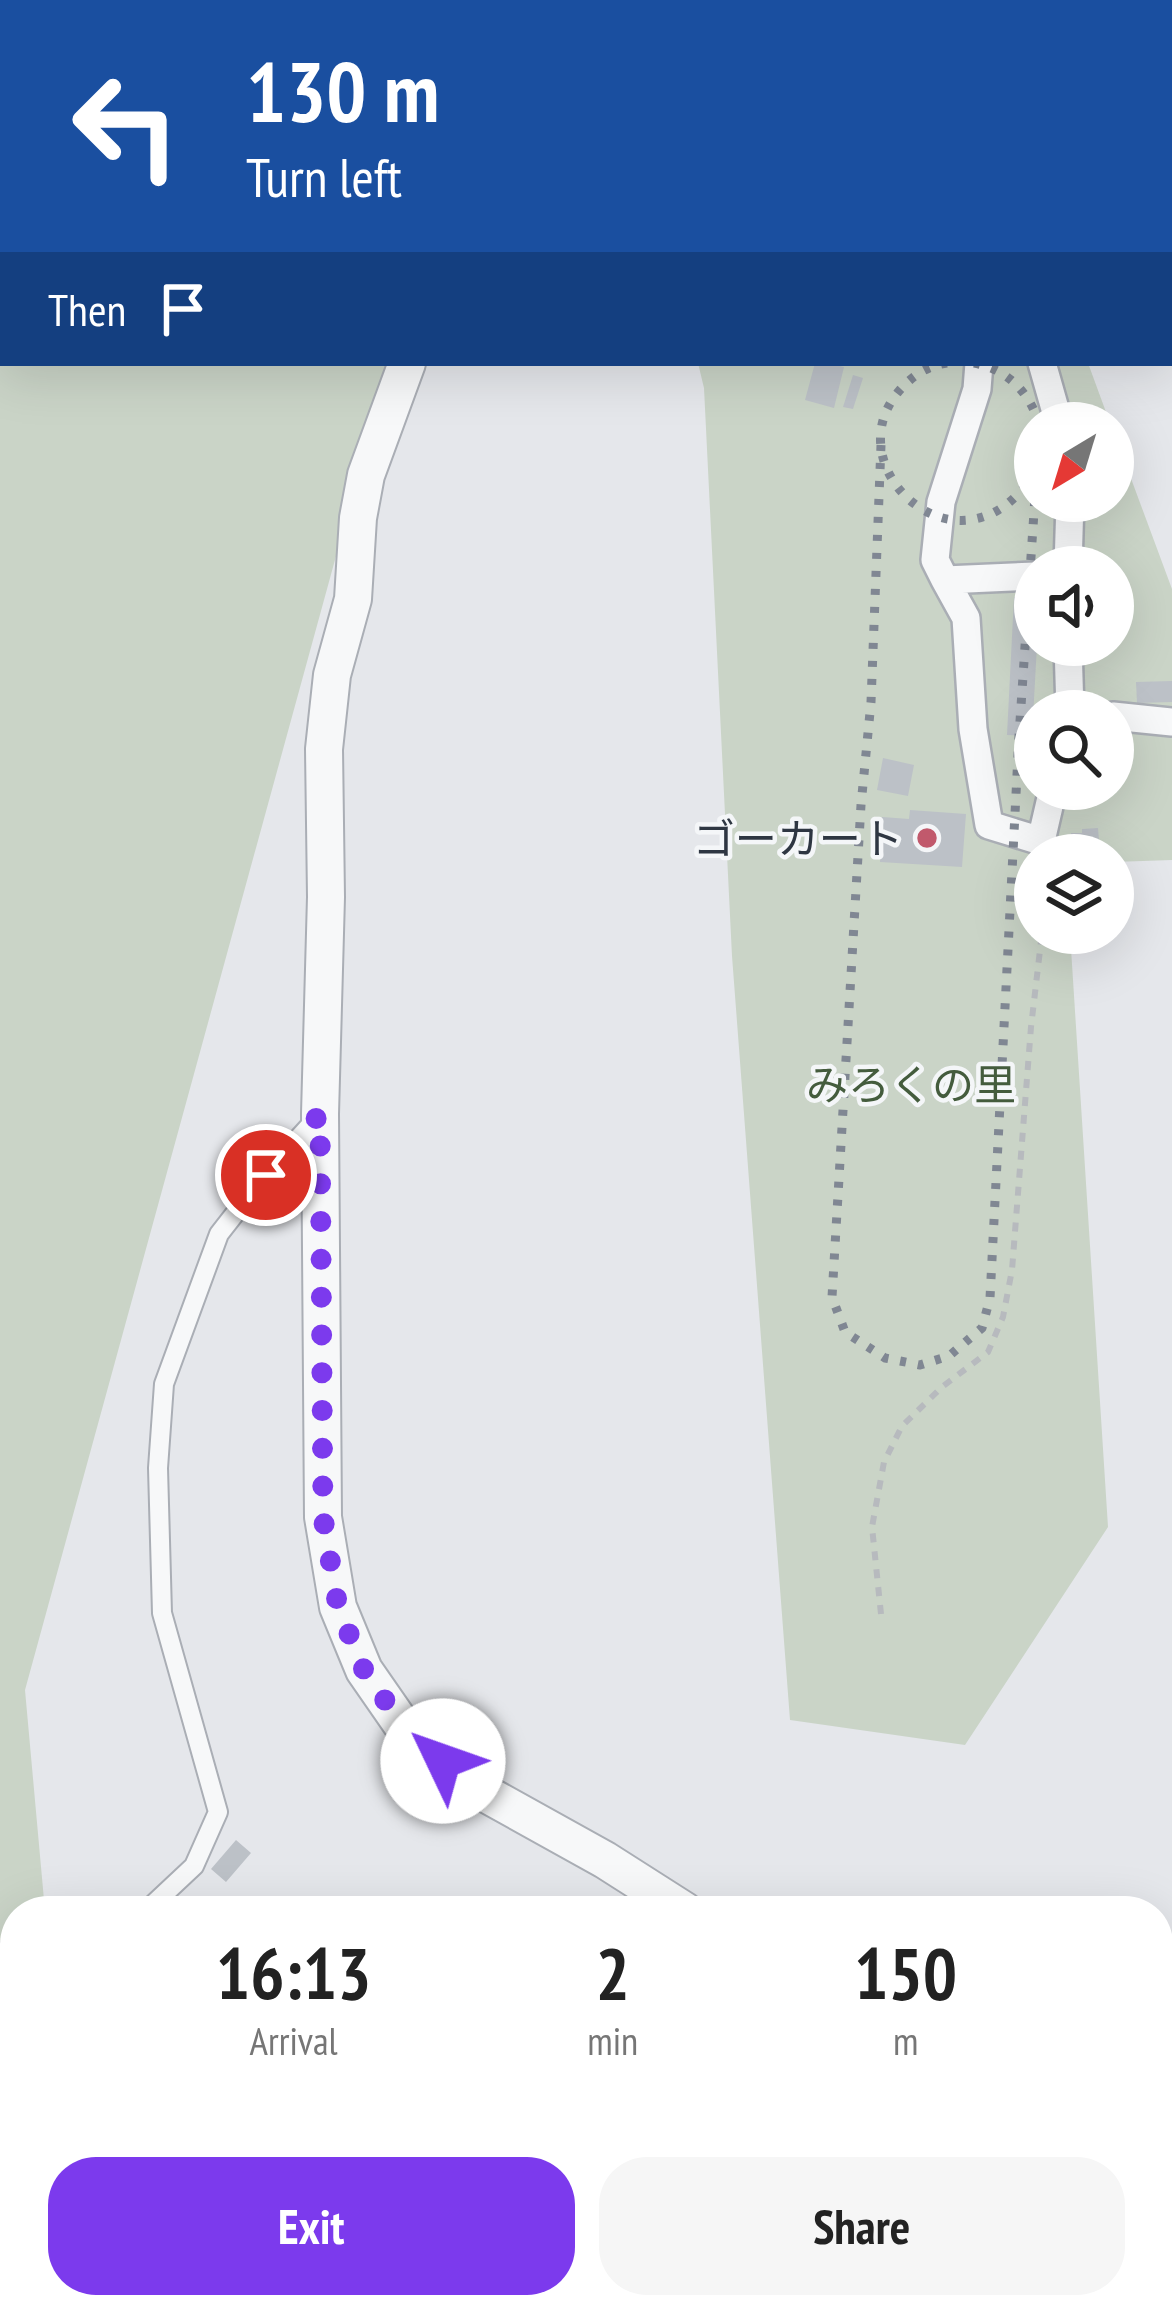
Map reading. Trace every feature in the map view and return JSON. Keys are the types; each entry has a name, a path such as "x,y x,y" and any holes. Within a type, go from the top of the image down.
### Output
{"street":[{"path":"405,366 366,475 353,599 332,675 324,749 323,1517 338,1607 364,1670 407,1732 479,1790 661,1896"},
{"path":"979,366 977,388 941,502 935,560 966,618 973,729 989,825 1041,841 1048,810"},
{"path":"1043,366 1053,402"},
{"path":"945,580 1014,577"},
{"path":"1134,718 1172,722"}],"lane":[{"path":"162,1896 194,1866 218,1812 162,1613 158,1468 164,1384 219,1234 320,1114"}],"path":[{"path":"881,1614 872,1527 884,1462 902,1426 988,1352 1004,1318 1040,954"}],"green space":[{"path":"0,366 388,366 25,1690 44,1896 0,1896"},
{"name":"みろくの里","path":"699,366 1089,366 1102,402 1014,402 1014,522 1134,522 1134,487 1172,589 1172,860 1134,861 1134,834 1014,834 1014,954 1071,954 1108,1527 965,1745 790,1720 732,956 704,388"}],"building":[{"path":"814,366 844,367 834,408 805,400"},
{"path":"853,375 863,378 853,409 843,407"},
{"path":"1014,597 1014,666 1036,666 1035,690 1014,690 1014,735 1007,735"},
{"path":"1172,681 1172,702 1137,703 1136,682"},
{"path":"883,758 914,765 908,796 877,790"},
{"path":"910,810 966,814 962,867 880,862 882,817 909,819"},
{"path":"1098,828 1098,834 1071,834 1082,833 1082,829"},
{"path":"236,1840 251,1853 226,1882 211,1869"}],"railway":[{"path":"936,366 899,391 883,422 882,453 894,481 915,504 943,518 974,519 1006,505 1014,496"},
{"path":"983,366 1015,384 1029,402"},
{"path":"881,445 871,702 832,1297 845,1332 885,1358 920,1365 949,1356 982,1328 990,1298 1033,522"}],"place":[{"name":"ゴーカート","path":"927,838"}],"route":[{"path":"266,1175 320,1114 323,1517 338,1607 364,1670 407,1732 443,1761"}]}
